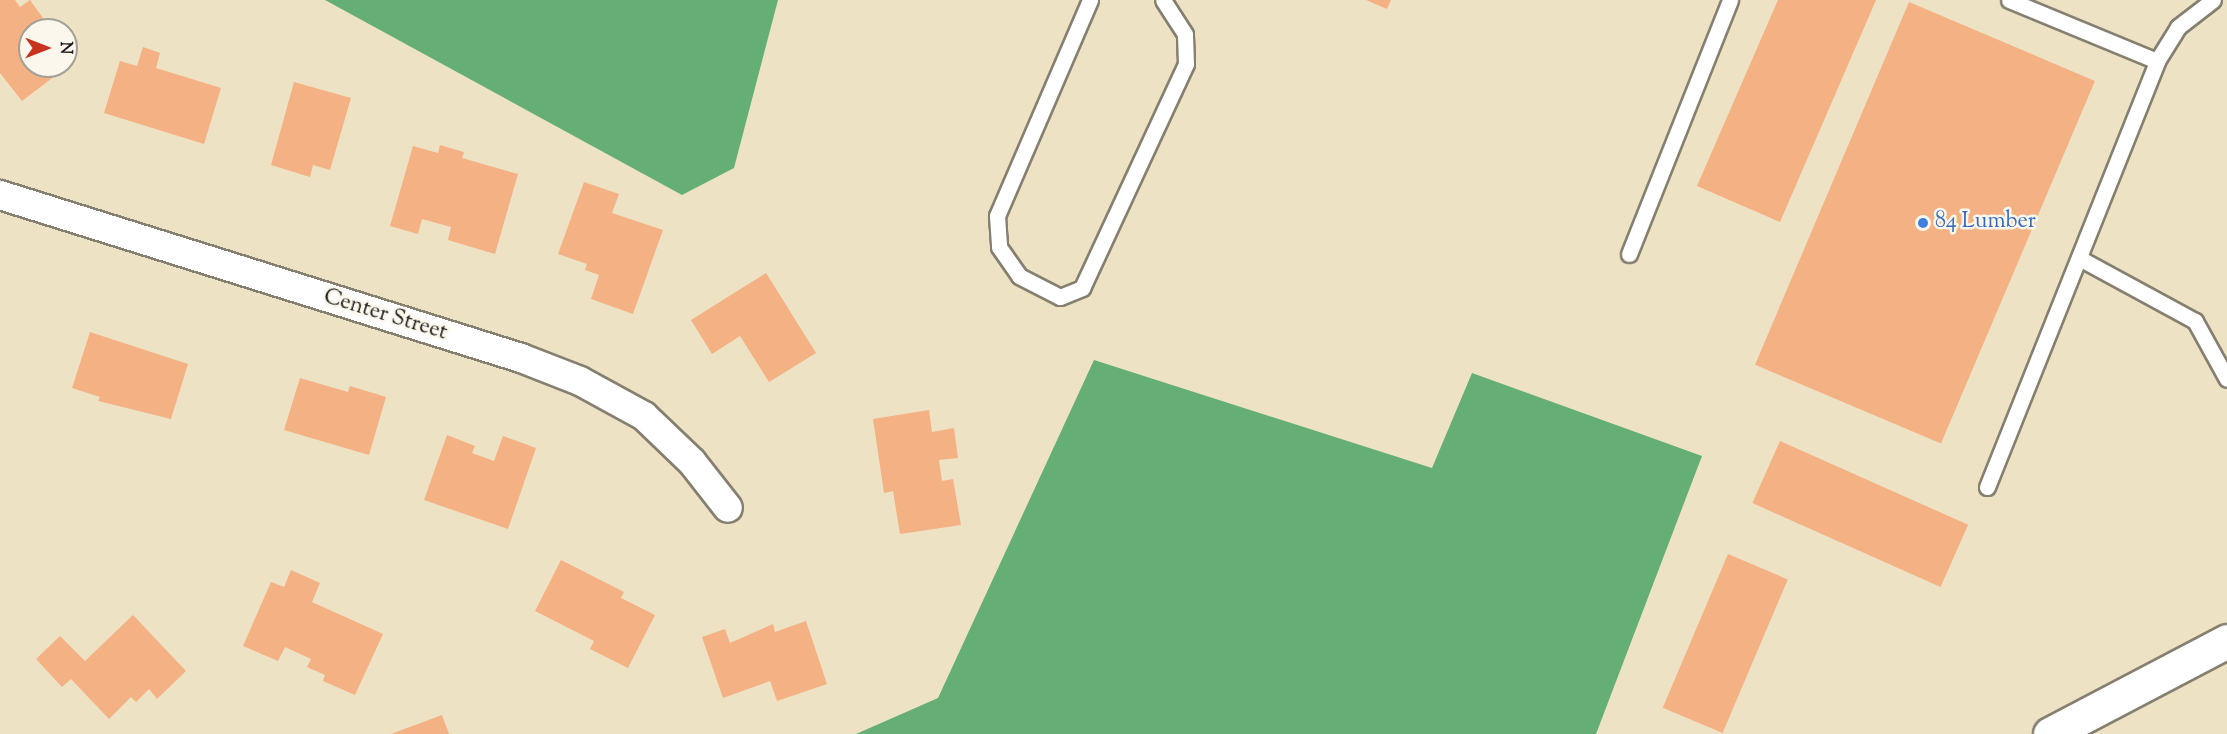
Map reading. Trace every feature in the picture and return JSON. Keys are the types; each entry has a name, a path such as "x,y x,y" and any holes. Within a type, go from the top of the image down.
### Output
{"street":[{"name":"Center Street","path":"0,195 521,358 580,381 644,416 692,462 728,508"},
{"path":"2050,734 2227,641"}],"lane":[{"path":"1090,0 997,216 999,247 1019,276 1060,297 1082,288 1186,64 1185,34 1163,0"},
{"path":"1629,254 1730,0"},
{"path":"2009,0 2157,61"},
{"path":"1987,487 2157,61 2178,27 2213,0"},
{"path":"2079,258 2195,321 2227,379"}],"green space":[{"path":"325,0 778,0 734,168 682,195"},
{"path":"1094,360 1432,468 1472,373 1702,456 1596,734 856,734 938,698"}],"building":[{"path":"0,0 15,0 20,7 30,0 43,18 18,18 18,78 52,78 22,101 0,73"},
{"path":"1366,0 1391,0 1387,9"},
{"path":"1778,0 1876,0 1780,222 1697,186"},
{"name":"84 Lumber","path":"1909,2 2095,81 1941,444 1755,365"},
{"path":"143,47 160,53 156,68 221,88 204,144 104,113 120,61 137,66"},
{"path":"294,82 351,98 330,170 313,165 310,177 271,165"},
{"path":"440,145 464,152 462,158 518,174 495,254 448,240 451,227 422,219 418,234 390,226 413,146 438,153"},
{"path":"584,182 619,194 612,213 663,230 633,314 591,299 599,275 585,270 587,264 558,254"},
{"path":"766,273 816,353 769,382 740,336 712,354 691,320"},
{"path":"90,332 188,364 171,419 98,401 100,397 72,388"},
{"path":"300,378 348,392 350,386 386,397 369,455 284,430"},
{"path":"929,410 932,432 954,428 958,458 939,460 942,481 953,479 961,525 900,534 893,491 884,493 873,419"},
{"path":"447,435 475,446 472,453 494,461 503,436 536,448 508,529 424,500"},
{"path":"1780,441 1968,525 1941,587 1752,503"},
{"path":"1728,554 1788,579 1723,733 1663,708"},
{"path":"561,560 624,592 621,598 655,615 628,668 590,649 594,641 535,611"},
{"path":"291,570 320,583 312,602 383,634 355,695 323,681 325,675 307,667 311,659 285,647 278,661 243,646 271,582 284,587"},
{"path":"133,615 186,671 157,699 149,689 136,702 131,697 109,719 71,679 62,687 36,659 60,636 85,661"},
{"path":"806,621 827,684 777,701 770,681 723,698 702,637 725,629 730,643 773,624 775,632"},
{"path":"442,715 449,734 391,734"}],"place":[{"name":"84 Lumber","path":"1923,223"}]}
